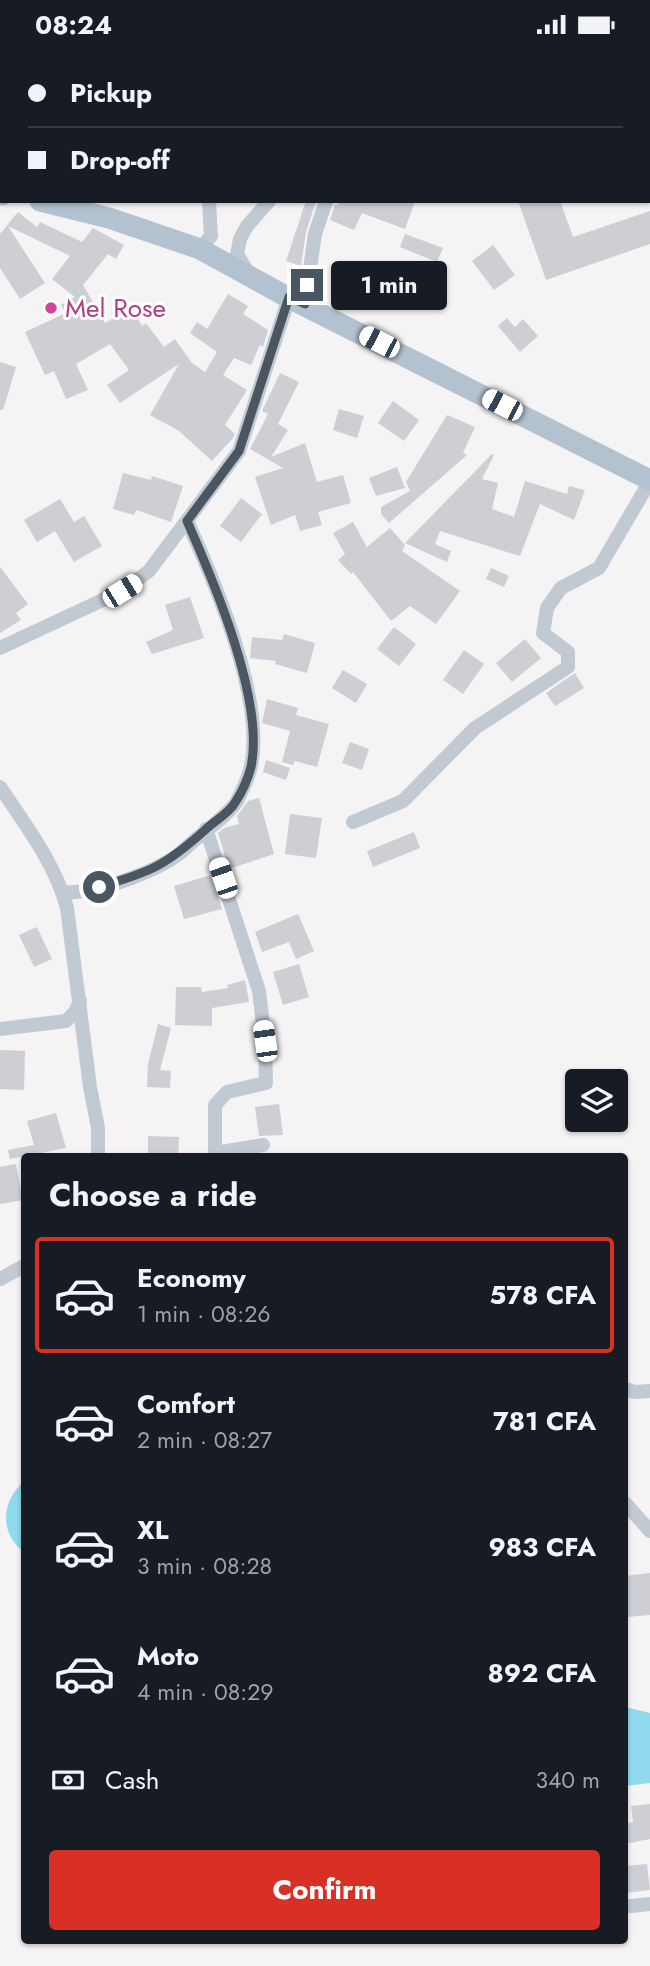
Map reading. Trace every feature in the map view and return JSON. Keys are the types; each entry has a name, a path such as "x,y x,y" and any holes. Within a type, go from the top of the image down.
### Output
{"main road":[{"path":"48,203 109,218 200,249 650,480"}],"street":[{"path":"200,249 211,236 209,203"},
{"path":"249,274 237,254 240,239 267,203"},
{"path":"0,647 137,582 149,571 239,451 297,301 325,203"},
{"path":"353,823 403,801 475,728 568,667 568,652 543,633 547,608 561,588 599,568 650,480"},
{"path":"63,892 75,894 145,874 179,854 235,804 251,768 253,735 245,681 228,625 187,521"},
{"path":"0,787 63,892 71,924 98,1128 98,1153"},
{"path":"206,829 259,991 265,1041 266,1083 227,1092 215,1105 215,1153 263,1145"},
{"path":"0,1029 65,1021 75,1012 80,1000"},
{"path":"0,1279 21,1268"},
{"path":"630,1391 650,1391"},
{"path":"628,1506 650,1531"},
{"path":"631,1906 650,1904"}],"water":[{"path":"21,1484 21,1549 10,1536 6,1518 10,1499"},
{"path":"628,1708 650,1713 650,1783 628,1786"}],"building":[{"path":"305,203 315,203 306,232 301,266 286,261"},
{"path":"338,203 414,203 405,229 362,213 354,230 330,220 335,205 340,205"},
{"path":"519,203 561,203 573,237 650,211 650,244 546,280"},
{"path":"18,212 37,227 40,222 82,242 93,228 124,245 116,259 108,254 83,285 105,323 132,308 142,326 146,323 164,347 175,339 192,363 205,372 217,352 190,333 197,322 207,329 228,294 248,306 243,314 268,330 263,347 260,345 251,365 234,358 223,375 247,390 225,425 235,434 212,461 179,431 150,415 179,364 120,403 107,385 129,370 110,344 76,364 88,390 66,399 54,371 45,375 25,332 66,313 61,305 75,297 52,279 70,256 8,226 45,283 20,299 0,268 0,234"},
{"path":"405,234 443,248 437,262 400,247"},
{"path":"493,245 515,275 494,290 472,261"},
{"path":"507,318 515,327 523,319 538,336 520,352 498,326"},
{"path":"0,362 16,367 3,410 0,410"},
{"path":"280,373 299,382 278,424 288,430 271,457 305,443 317,482 343,475 351,503 318,512 322,525 300,531 295,515 271,525 255,477 283,468 250,449 268,414 262,411"},
{"path":"393,401 419,420 404,441 378,423"},
{"path":"339,409 364,416 357,438 333,430"},
{"path":"447,415 475,427 463,453 467,455 389,523 381,514 381,507 410,491 406,482"},
{"path":"492,454 494,455 482,479 498,483 492,509 514,517 525,481 567,494 569,486 585,490 574,520 540,504 520,556 440,531 435,544 451,551 447,562 405,543"},
{"path":"397,467 405,488 376,496 369,478"},
{"path":"123,473 151,480 152,476 183,486 171,522 136,510 134,515 113,509"},
{"path":"241,498 262,514 241,542 220,526"},
{"path":"60,499 74,522 84,516 102,546 74,562 55,531 37,542 24,520"},
{"path":"353,522 367,547 390,528 405,545 402,551 460,591 436,624 410,606 391,621 353,572 351,574 338,560 345,554 333,533"},
{"path":"0,567 28,604 16,613 21,620 0,633"},
{"path":"491,568 509,576 504,587 486,579"},
{"path":"190,597 204,638 152,654 146,642 173,630 165,605"},
{"path":"394,627 416,644 399,666 377,649"},
{"path":"284,634 315,643 307,673 275,664 276,661 250,658 252,637 282,640"},
{"path":"525,639 541,658 512,682 496,663"},
{"path":"464,650 484,664 463,694 443,680"},
{"path":"343,670 367,684 356,703 332,688"},
{"path":"575,673 584,688 555,706 546,693"},
{"path":"267,699 298,708 296,715 329,724 317,767 295,761 293,765 282,762 290,731 262,723"},
{"path":"350,742 369,749 362,770 342,763"},
{"path":"266,760 290,768 286,780 263,772"},
{"path":"259,798 274,854 229,869 218,833 224,828 239,824 237,816 248,801"},
{"path":"290,814 322,818 316,858 285,854"},
{"path":"414,832 420,848 373,867 367,851"},
{"path":"211,875 222,909 184,919 174,886"},
{"path":"298,914 314,951 296,959 289,942 262,952 255,932"},
{"path":"37,927 52,959 34,967 19,935"},
{"path":"299,964 309,997 283,1005 273,972"},
{"path":"245,980 249,1002 212,1008 212,1026 175,1025 176,987 201,987 202,992 228,988 227,985"},
{"path":"158,1024 171,1028 160,1070 171,1071 170,1088 147,1087 148,1064"},
{"path":"0,1050 25,1051 24,1090 0,1089"},
{"path":"279,1104 283,1135 259,1136 255,1107"},
{"path":"56,1113 66,1148 41,1153 21,1153 21,1157 10,1159 8,1150 34,1145 27,1121"},
{"path":"148,1136 179,1137 178,1153 148,1153"},
{"path":"16,1164 21,1200 0,1204 0,1167"},
{"path":"650,1573 650,1615 628,1617 628,1576"},
{"path":"650,1804 650,1839 628,1843 628,1823 633,1822 631,1806"},
{"path":"647,1864 650,1890 628,1893 628,1866"}],"place":[{"name":"Mel Rose","path":"51,308"}],"route":[{"path":"99,887 145,874 179,854 235,804 251,768 253,735 245,681 228,625 187,521 239,451 289,297 305,304 307,285"}]}
